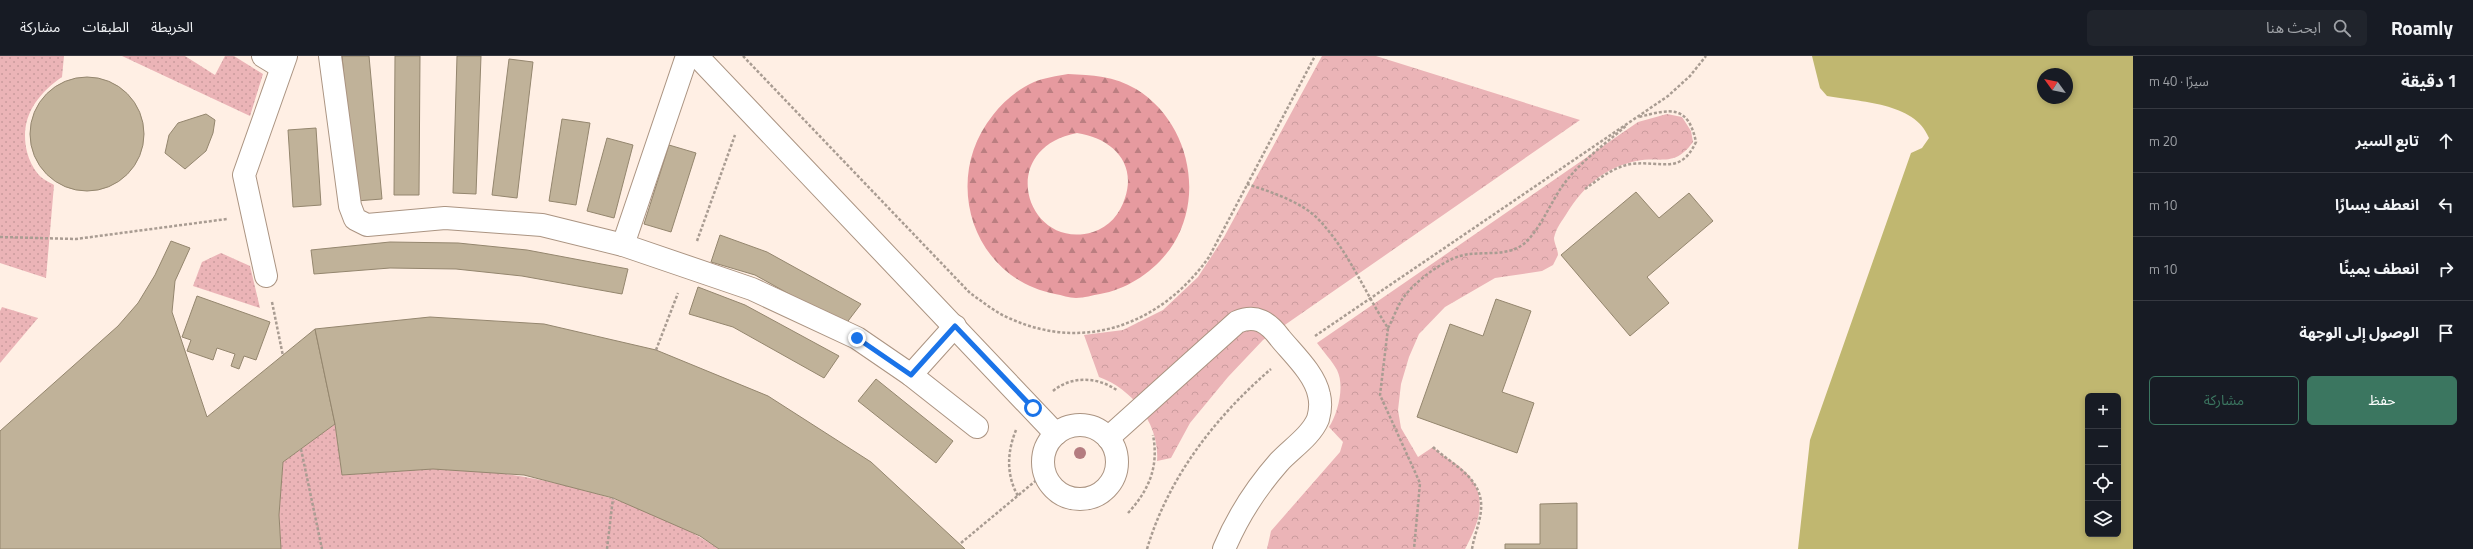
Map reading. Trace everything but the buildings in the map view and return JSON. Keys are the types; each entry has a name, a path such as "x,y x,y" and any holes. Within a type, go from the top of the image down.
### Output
{"street":[{"path":"330,56 350,206 355,219 361,223 374,225 445,218 534,225 623,245 688,266 752,288 857,338 911,375 977,427"},
{"path":"623,245 687,56"},
{"path":"697,56 1056,434"},
{"path":"266,276 244,175 277,60"},
{"path":"1108,438 1236,322 1245,319 1261,320 1268,324 1314,382 1319,394 1320,408 1318,419 1311,430 1280,462 1259,488 1240,516 1224,549"},
{"path":"911,375 955,326"},
{"path":"1079,425 1091,427 1108,438 1116,451 1117,463 1112,481 1099,494 1088,498 1075,499 1064,496 1054,488 1045,473 1044,454 1048,443 1056,434 1067,427 1079,425"}],"path":[{"path":"743,56 970,293 1010,319 1033,327 1058,332 1081,333 1106,330 1130,322 1154,311 1175,296 1194,278 1209,257 1315,56"},
{"path":"1146,549 1163,507 1200,444 1248,389 1291,352 1668,96 1690,76 1706,56"},
{"path":"656,350 688,266 745,106"},
{"path":"1414,549 1420,483 1380,395 1388,328 1403,298 1427,275 1449,260 1469,254 1494,254 1513,249 1525,242 1537,228 1561,188 1579,166 1636,117 1666,110 1676,111 1684,115 1691,123 1696,142 1691,152 1683,161 1673,165 1630,164 1613,170 1585,189"},
{"path":"1247,184 1283,196 1319,220 1348,257 1369,299 1388,328"},
{"path":"0,237 76,239 253,215"},
{"path":"266,276 283,356"},
{"path":"1433,447 1471,477 1478,492 1481,509 1472,549"},
{"path":"301,449 322,549"},
{"path":"961,543 1045,473"},
{"path":"607,549 613,498"}],"green space":[{"path":"0,56 64,56 62,77 37,100 25,129 27,152 31,164 40,176 54,185 46,278 0,263"},
{"path":"122,56 185,56 215,75 225,56 234,56 263,74 250,116"},
{"path":"1322,56 1376,56 1580,120 1263,340 1228,377 1190,423 1171,458 1157,461 1157,448 1154,434 1149,422 1142,410 1123,390 1099,377 1084,335 1123,330 1163,310 1198,277 1224,237"},
{"path":"1068,74 1094,76 1119,81 1136,89 1154,102 1168,119 1179,138 1186,158 1189,180 1188,202 1183,223 1174,243 1160,261 1142,276 1122,288 1079,298 1071,298 1055,294 1026,284 1003,268 985,247 973,222 968,196 969,168 977,140 1001,105 1022,88 1034,82","holes":["1077,133 1101,140 1118,154 1124,163 1128,185 1123,204 1109,223 1093,232 1070,234 1051,227 1037,214 1029,196 1028,177 1035,158 1051,143"]},
{"path":"1667,114 1682,117 1691,131 1693,142 1686,150 1673,158 1636,161 1614,168 1605,173 1580,194 1559,225 1554,238 1558,255 1553,265 1542,271 1495,278 1445,307 1419,334 1409,357 1401,384 1398,410 1401,428 1418,457 1433,447 1439,453 1460,467 1476,486 1480,506 1475,527 1465,549 1267,549 1271,531 1340,452 1343,442 1329,427 1338,407 1340,391 1339,376 1335,367 1317,343 1638,122"},
{"path":"221,253 250,266 260,308 193,286 202,262"},
{"path":"2,307 38,318 0,363 0,311"},
{"path":"335,424 342,475 399,470 433,469 468,470 543,480 619,501 655,515 689,531 719,549 281,549 279,515 283,462"}],"shaded area":[{"path":"1812,56 2133,56 2133,549 1798,549 1810,440 1911,153 1922,148 1929,138 1922,126 1912,117 1899,110 1870,102 1827,96 1820,88"}],"route":[{"path":"857,338 911,375 955,326 1033,408"}]}
